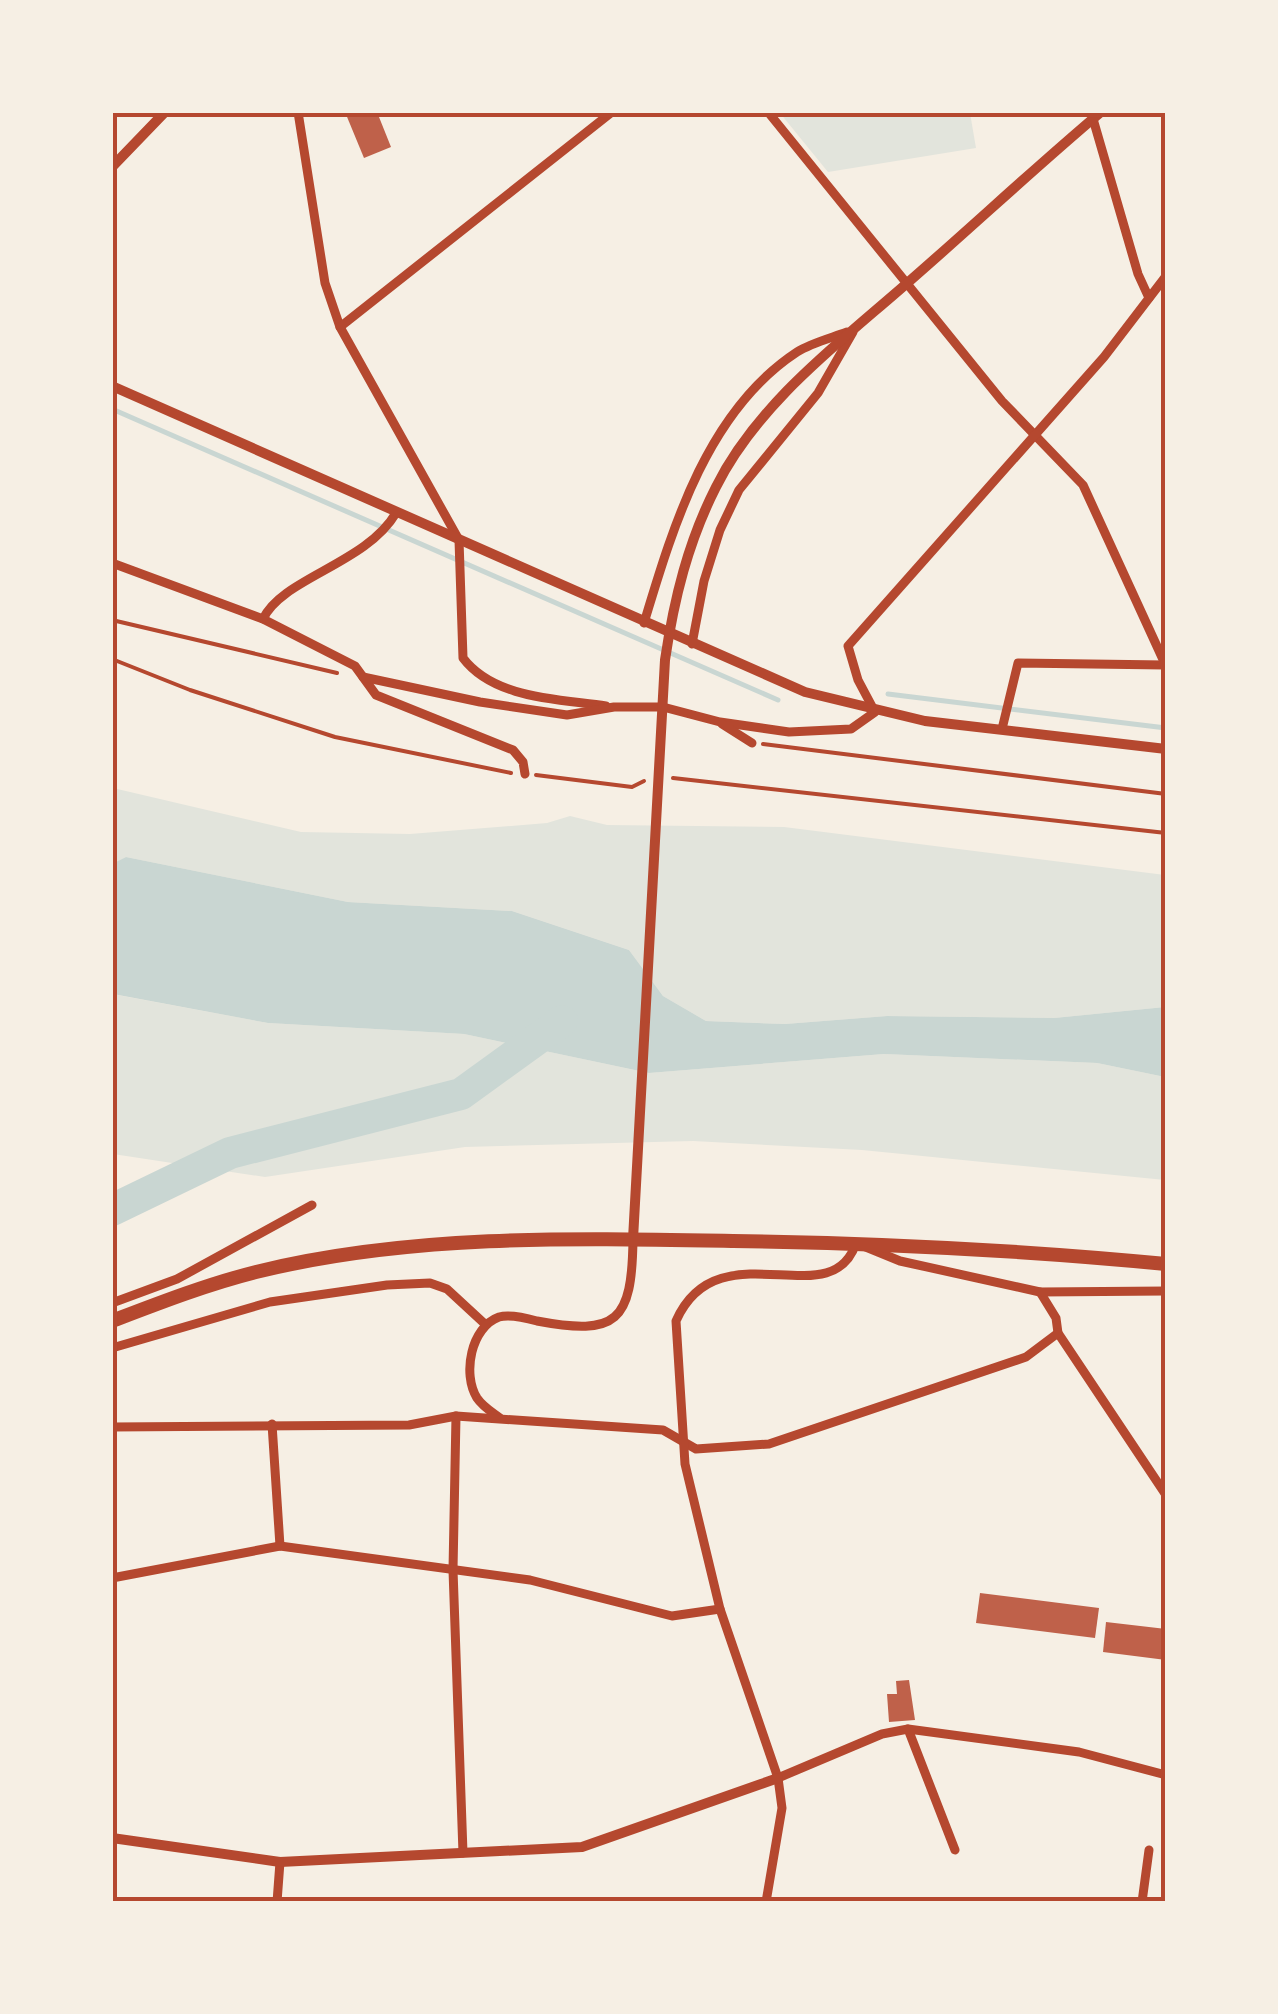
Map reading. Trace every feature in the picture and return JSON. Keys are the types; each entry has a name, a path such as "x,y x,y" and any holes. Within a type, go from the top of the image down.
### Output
{"main road":[{"path":"114,1317 255,1272 331,1257 476,1243 632,1239 856,1243 972,1247 1166,1264"}],"street":[{"path":"112,167 165,112"},
{"path":"298,112 325,282 340,327 460,540 463,658 473,671 496,684 534,695 614,708"},
{"path":"340,327 612,112"},
{"path":"768,112 1034,436 1083,485 1165,666 1018,663 1002,729"},
{"path":"502,1420 475,1395 472,1380 474,1340 486,1325 502,1316 585,1330 602,1326 618,1312 627,1294 665,660 672,614 694,534 717,484 763,418 854,329 1095,115 1138,274 1149,298"},
{"path":"874,712 858,680 848,646 1104,357 1166,276"},
{"path":"644,623 685,500 731,418 797,352 854,329"},
{"path":"692,644 714,547 740,490 818,394 854,329"},
{"path":"112,386 805,692 874,712 1166,749"},
{"path":"263,619 269,606 288,592 328,572 387,530 396,513"},
{"path":"112,563 263,619 355,666 376,695 513,750 523,762 526,774"},
{"path":"363,676 480,702 567,715 614,708 663,707 720,722 789,732 851,729 874,712"},
{"path":"720,722 752,743"},
{"path":"112,1303 176,1279 312,1205"},
{"path":"766,1902 782,1808 778,1778 720,1610 680,1438 676,1321 693,1292 707,1281 724,1276 828,1274 851,1260 856,1243 900,1261 1040,1292 1166,1291"},
{"path":"112,1348 270,1302 387,1284 430,1283 447,1289 486,1325"},
{"path":"1040,1292 1056,1318 1058,1332 1166,1494"},
{"path":"112,1427 409,1426 456,1416 663,1430 696,1449 769,1444 1026,1358 1058,1332"},
{"path":"456,1416 453,1570 463,1854"},
{"path":"272,1424 280,1546"},
{"path":"112,1578 280,1546 530,1580 672,1616 720,1610"},
{"path":"908,1729 955,1850"},
{"path":"112,1838 280,1862 582,1847 778,1778 882,1734 908,1729 1079,1752 1166,1775"},
{"path":"1142,1902 1149,1850"},
{"path":"277,1902 280,1862"}],"path":[{"path":"112,620 363,676"},
{"path":"112,659 190,690 335,737 484,771 632,786 651,778"},
{"path":"752,743 1166,794"},
{"path":"668,778 1166,832"}],"shaded area":[{"path":"780,113 970,113 976,148 828,172"},
{"path":"113,788 301,832 410,834 547,823 570,816 607,825 784,827 1165,875 1165,1007 1054,1018 887,1016 785,1024 706,1021 663,996 629,950 512,911 348,902 126,857 113,864"},
{"path":"126,857 348,902 512,911 629,950 663,996 706,1021 785,1024 887,1016 1054,1018 1165,1007 1165,1077 1097,1063 884,1054 649,1073 464,1034 268,1023 113,994 112,864"},
{"path":"112,994 268,1023 464,1034 649,1073 884,1054 1097,1063 1165,1077 1165,1180 862,1150 693,1141 465,1147 265,1177 113,1154"}],"building":[{"path":"345,112 377,112 391,147 364,158"},
{"path":"980,1593 1099,1608 1095,1638 976,1623"},
{"path":"1106,1622 1166,1629 1166,1660 1103,1652"},
{"path":"909,1680 915,1720 889,1722 887,1694 897,1694 896,1681"}],"waterway":[{"path":"112,409 778,700"},
{"path":"888,694 1166,728"},
{"path":"112,1210 230,1153 461,1094 562,1021"}]}
